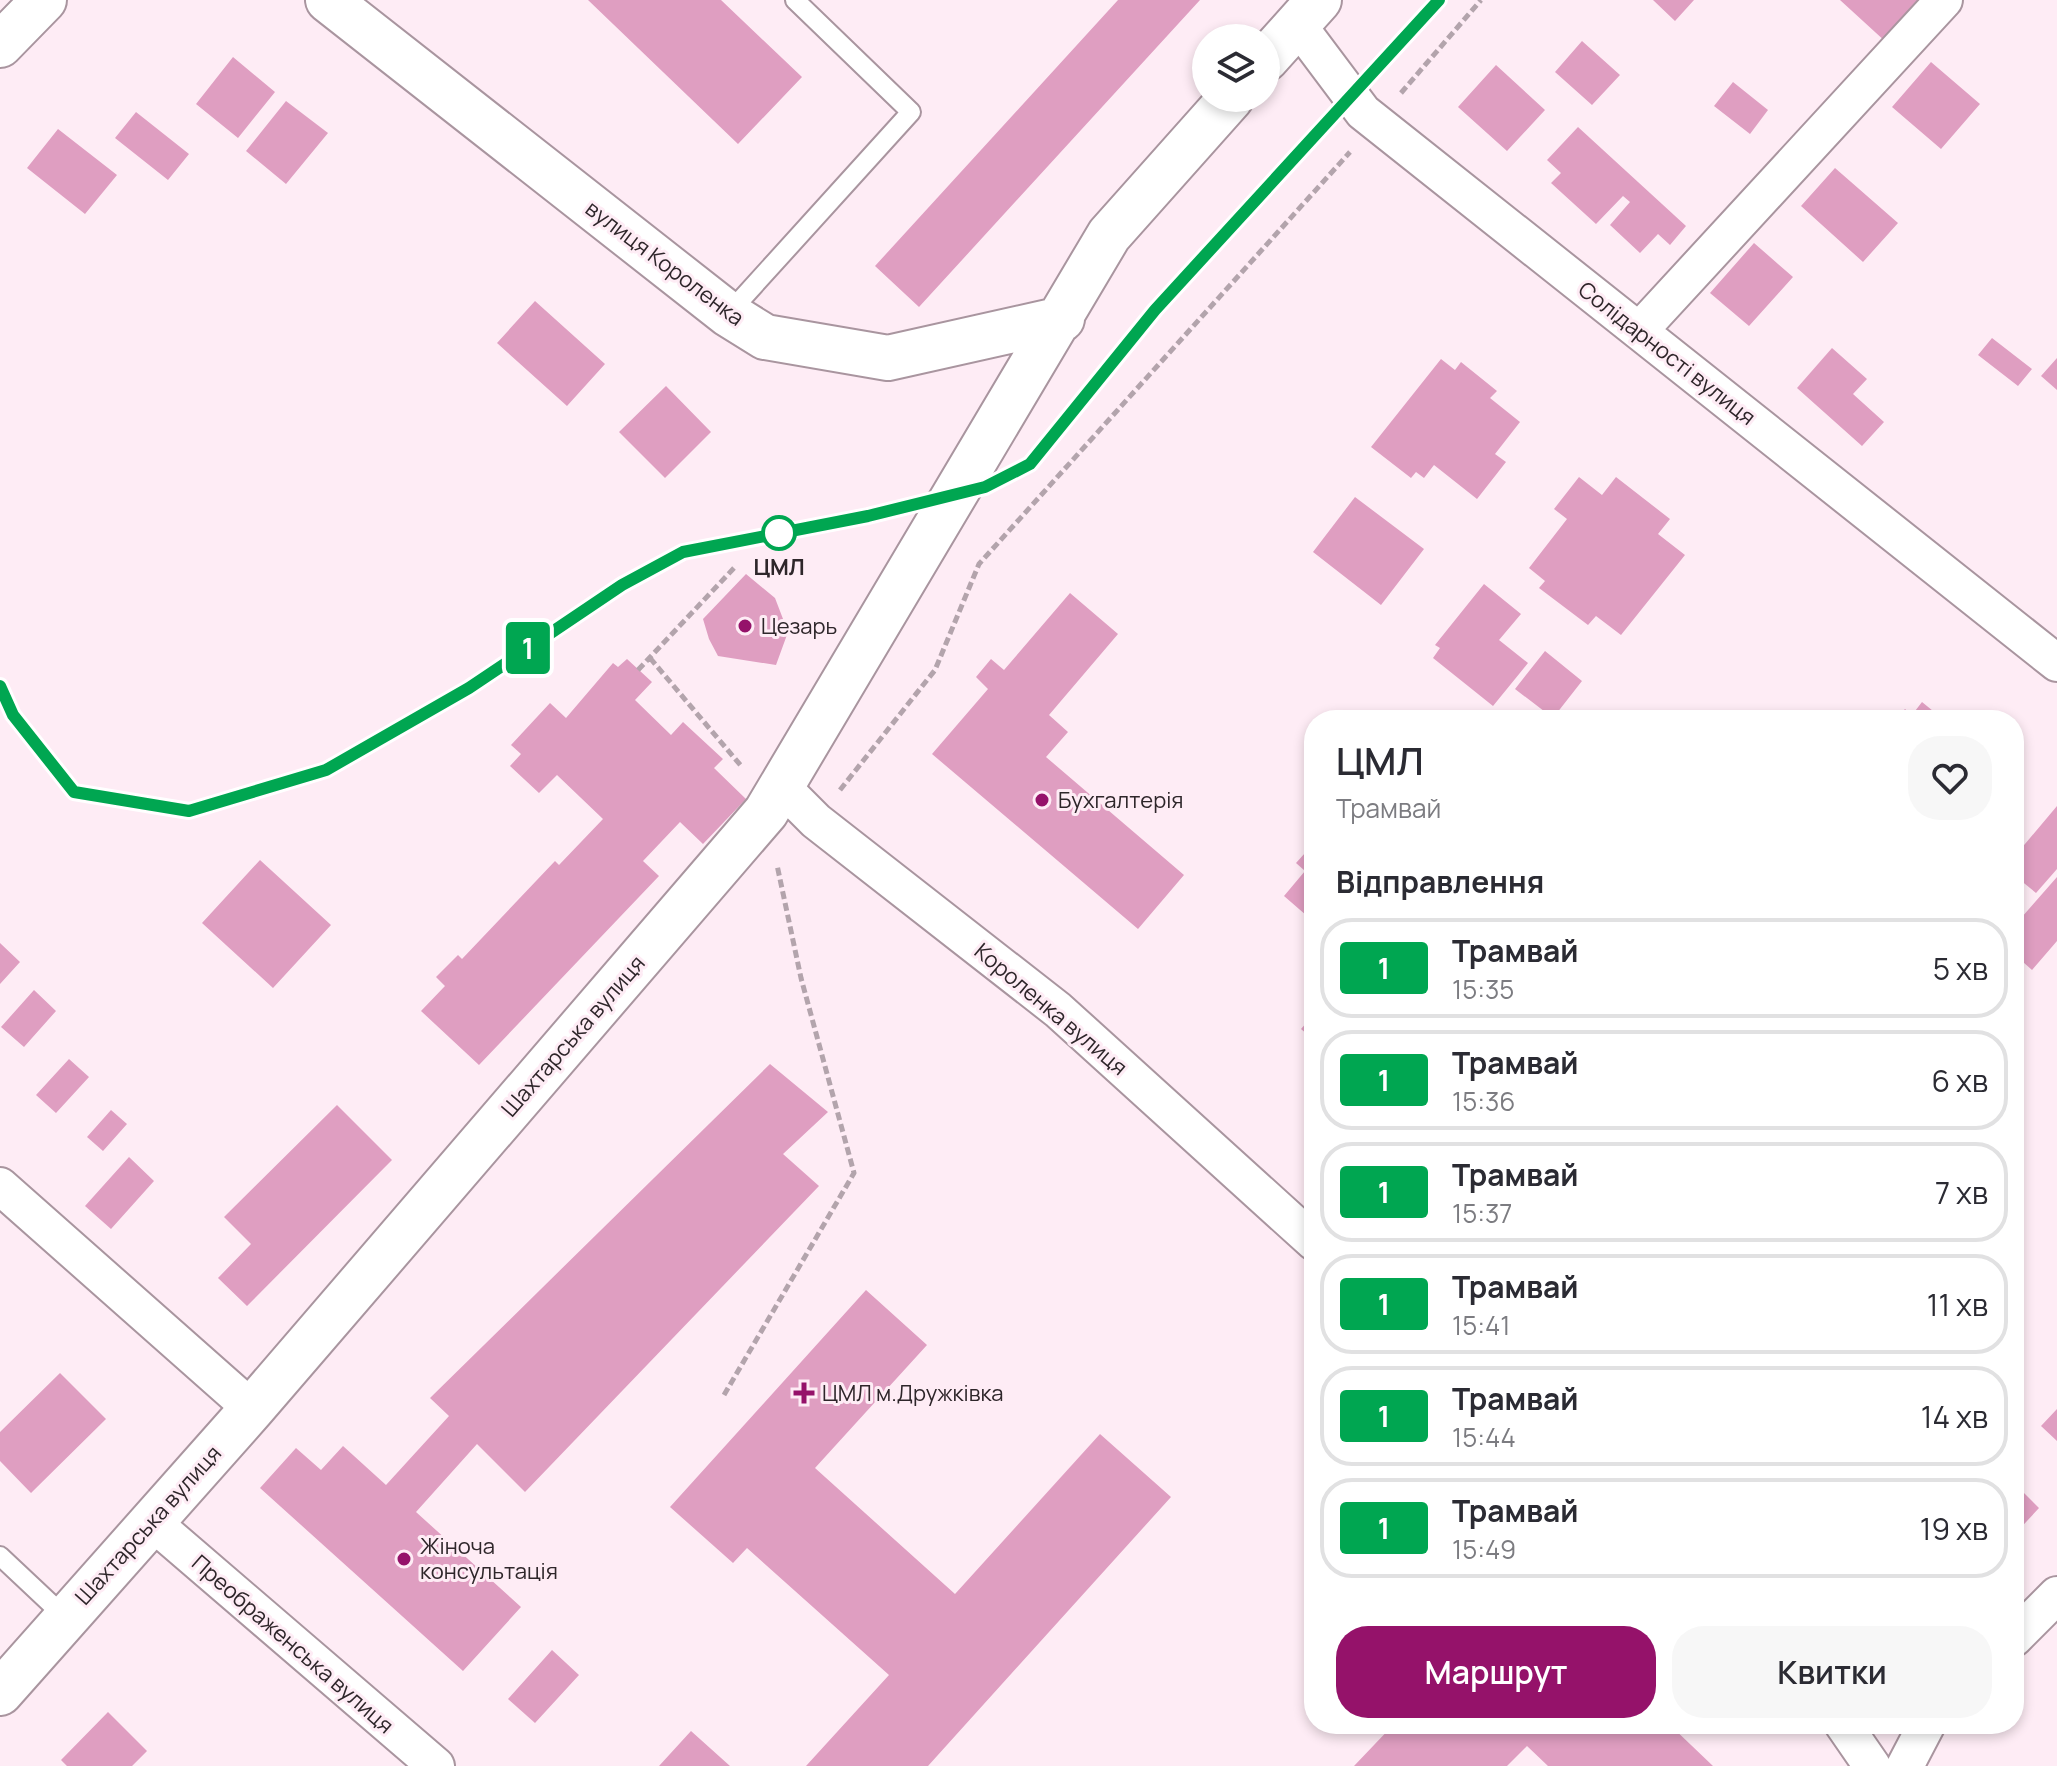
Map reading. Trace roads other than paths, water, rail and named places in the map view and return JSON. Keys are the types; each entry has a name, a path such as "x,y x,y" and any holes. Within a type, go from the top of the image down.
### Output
{"street":[{"path":"0,45 44,0"},
{"name":"вулиця Короленка","path":"328,0 728,314 765,337 888,358 1062,319"},
{"path":"1639,331 1944,0"},
{"path":"1280,43 1308,12"},
{"name":"Солідарності вулиця","path":"1308,12 1363,112 2057,663"},
{"name":"Шахтарська вулиця","path":"0,1693 252,1409 773,799 1062,319 1109,235 1219,112"},
{"name":"Короленка вулиця","path":"773,799 816,821 1058,1010 1304,1233"},
{"path":"0,1186 252,1409"},
{"name":"Преображенська вулиця","path":"151,1521 436,1766"},
{"path":"2024,1628 2057,1595"},
{"path":"1850,1734 1872,1766"},
{"path":"1905,1766 1922,1734"}],"lane":[{"path":"728,314 911,112 795,0"},
{"path":"0,1556 66,1618"}],"tram line":[{"name":"1","path":"0,686 13,715 74,792 189,811 326,770 469,688 622,585 683,552 868,516 985,487 1030,464 1155,310 1439,0"}],"place":[{"name":"ЦМЛ","path":"779,533"},
{"name":"Цезарь","path":"745,626"},
{"name":"Бухгалтерія","path":"1042,800"},
{"name":"ЦМЛ м.Дружківка","path":"804,1393"},
{"name":"Жіноча консультація","path":"404,1559"}]}
